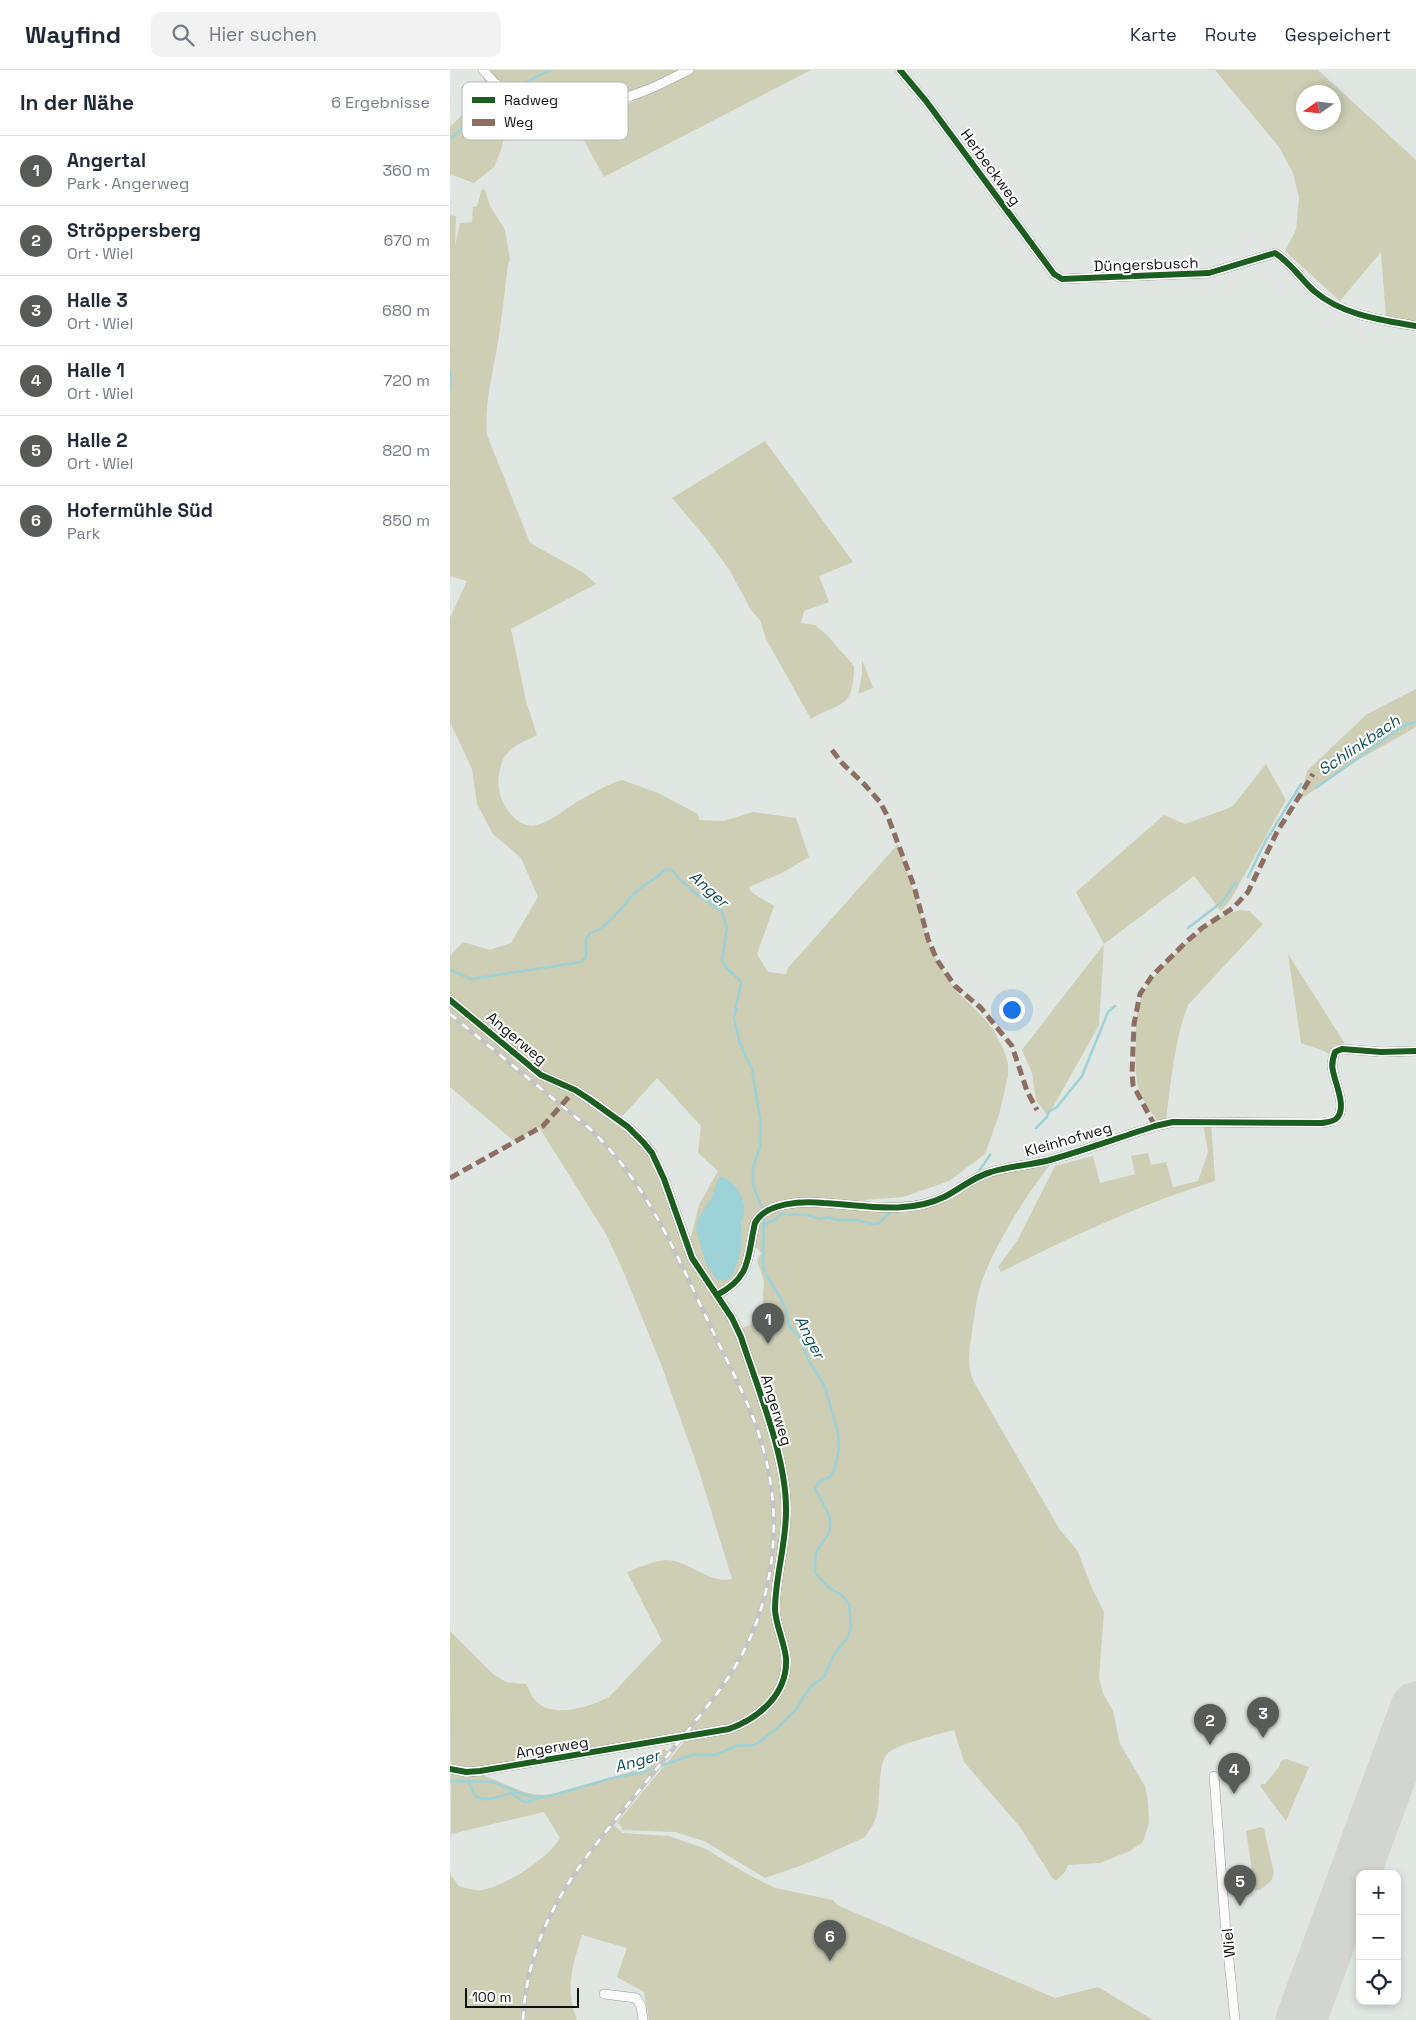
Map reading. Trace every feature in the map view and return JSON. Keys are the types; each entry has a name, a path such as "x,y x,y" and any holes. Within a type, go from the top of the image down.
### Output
{"street":[{"path":"483,70 494,82"},
{"path":"628,97 689,70"},
{"name":"Herbeckweg","path":"900,70 926,100 1054,274 1062,279"},
{"name":"Düngersbusch","path":"1062,279 1209,273 1275,254 1283,258 1316,292 1333,302 1368,317 1416,326"},
{"name":"Angerweg","path":"450,1000 542,1076 575,1090 628,1127 652,1153 664,1179 692,1258 732,1318 740,1336 784,1477 786,1506 786,1531 775,1609 786,1657 785,1674 781,1686 763,1711 750,1721 729,1729 480,1771 466,1772 450,1769"},
{"name":"Kleinhofweg","path":"717,1295 736,1283 742,1276 755,1223 763,1213 796,1202 862,1207 892,1207 929,1202 986,1173 1050,1160 1173,1122 1322,1123 1332,1121 1338,1117 1340,1111 1340,1100 1332,1070 1335,1052 1342,1049 1381,1052 1416,1051"},
{"name":"Wiel","path":"1214,1776 1225,1921 1236,2020"},
{"path":"604,1994 636,1998 642,2006 642,2020"}],"green space":[{"path":"479,70 811,70 604,177 584,140 628,140 628,104 657,87 628,96 628,82 485,82"},
{"path":"1215,70 1318,70 1334,85 1296,85 1296,130 1341,130 1341,91 1416,160 1416,322 1386,317 1381,252 1340,301 1285,251 1296,230 1299,197 1293,173 1279,147"},
{"path":"462,115 462,140 503,140 494,167 474,183 450,174 450,127"},
{"path":"482,189 485,190 490,206 505,230 510,260 488,400 487,435 530,543 584,573 596,584 511,629 526,701 537,735 515,746 503,759 498,781 500,796 507,809 517,820 530,826 552,818 598,790 622,780 658,793 698,814 699,820 724,821 753,812 796,818 809,857 782,873 749,887 751,892 774,906 757,954 768,972 786,974 788,968 898,844 927,938 937,961 955,990 993,1029 1008,1063 1008,1076 999,1115 985,1154 949,1181 903,1197 865,1200 868,1208 914,1207 970,1180 1052,1162 1015,1215 985,1273 975,1309 969,1365 975,1384 1060,1530 1077,1550 1104,1612 1099,1678 1103,1693 1113,1711 1120,1744 1145,1786 1149,1823 1143,1842 1130,1851 1100,1863 1068,1865 1065,1872 1056,1881 1020,1827 964,1762 954,1730 909,1743 888,1753 882,1764 876,1817 865,1837 808,1863 765,1878 704,1841 675,1832 621,1830 622,1827 617,1823 688,1737 480,1772 481,1775 524,1792 542,1795 552,1794 651,1766 664,1748 668,1752 611,1823 623,1833 669,1836 706,1849 775,1888 833,1900 837,1905 1055,1998 1098,1987 1153,2020 649,2020 644,1992 617,1977 627,1948 582,1935 571,1978 571,1998 577,2020 450,2020 450,1874 459,1886 482,1890 514,1877 536,1863 560,1838 544,1812 451,1834 450,1631 493,1674 506,1682 526,1684 534,1699 543,1706 551,1709 571,1710 609,1697 662,1641 627,1572 650,1563 665,1560 682,1563 715,1578 732,1579 698,1468 661,1364 606,1234 539,1127 514,1141 450,1087 450,956 463,942 490,950 511,943 538,897 521,858 493,834 477,804 472,769 450,722 450,618 467,581 450,576 450,215 456,216 455,246 460,223 472,222 473,207 477,206","holes":["657,1078 701,1126 698,1153 718,1171 699,1205 690,1241 643,1143 620,1119","752,1243 761,1253 757,1261 764,1281 762,1313 752,1324 740,1329 722,1295 745,1267"]},
{"path":"765,441 853,562 819,576 829,602 804,611 801,623 815,625 827,635 854,666 851,690 844,702 811,719 766,639 760,620 751,610 730,571 710,543 672,498"},
{"path":"862,660 873,688 858,694 862,675"},
{"path":"1416,689 1416,727 1358,760 1301,799 1307,771 1367,714"},
{"path":"1266,764 1286,800 1231,899 1221,911 1194,876 1104,944 1076,892 1164,815 1185,824 1232,807"},
{"path":"1239,910 1249,911 1263,924 1188,1005 1176,1047 1166,1120 1157,1120 1145,1103 1136,1078 1136,1023 1141,999 1153,978 1184,946 1217,919"},
{"path":"1104,944 1099,1025 1048,1116 1036,1100 1032,1073 1022,1050"},
{"path":"1288,954 1347,1047 1335,1045 1329,1054 1301,1043"},
{"path":"1203,1123 1211,1123 1215,1181 1160,1200 1106,1222 1001,1272 998,1267 1017,1241 1055,1166 1093,1156 1100,1183 1135,1174 1131,1156 1148,1153 1151,1165 1166,1162 1173,1187 1198,1181 1208,1152"},
{"path":"1286,1759 1309,1767 1286,1821 1260,1786 1265,1784 1279,1767 1281,1761"},
{"path":"1261,1827 1264,1829 1274,1873 1271,1881 1260,1890 1255,1890 1246,1831"}],"water":[{"path":"719,1177 734,1185 741,1196 744,1208 741,1222 740,1256 732,1276 724,1281 716,1279 706,1264 696,1229 698,1219 712,1197"}],"waterway":[{"path":"526,82 550,70"},
{"path":"450,139 462,128"},
{"path":"450,372 450,388"},
{"name":"Schlinkbach","path":"1316,788 1403,726 1416,722"},
{"name":"Schlinkbach","path":"1248,877 1265,842 1301,784"},
{"name":"Anger","path":"450,970 471,979 581,962 586,957 586,939 590,933 611,920 639,889 664,870 672,870 679,879 698,895 722,911 727,928 722,960 725,966 741,982 734,1018 740,1044 752,1069 761,1124 760,1146 753,1168 753,1185 763,1211"},
{"name":"Schlinkbach","path":"1188,928 1222,902 1236,882"},
{"name":"Schlinkbach","path":"1036,1128 1047,1117 1049,1111 1056,1108 1082,1076 1108,1012 1115,1006"},
{"name":"Schlinkbach","path":"977,1174 990,1155"},
{"name":"Schlinkbach","path":"900,1203 911,1202"},
{"name":"Schlinkbach","path":"765,1224 775,1220 781,1214 807,1215 820,1219 829,1217 836,1220 856,1220 873,1224 879,1223 891,1211"},
{"name":"Anger","path":"450,1781 492,1782 538,1798 646,1771 692,1755 715,1755 736,1746 755,1745 775,1730 797,1708 809,1688 824,1677 833,1656 848,1637 851,1627 849,1604 842,1595 829,1588 815,1573 816,1553 828,1535 830,1527 828,1512 815,1488 819,1482 830,1477 834,1471 839,1449 838,1433 825,1387 809,1361 799,1336 789,1326 786,1310 765,1273 763,1264 764,1216"},
{"name":"Anger","path":"468,1781 476,1796 484,1799 515,1792"},
{"name":"Anger","path":"512,1793 526,1802 537,1798"}],"runway":[{"path":"1301,2020 1416,1707"}],"railway":[{"path":"450,1014 589,1128 630,1175 663,1228 749,1406 763,1448 773,1502 774,1529 768,1583 761,1610 739,1660 697,1719 575,1872 549,1917 539,1941 531,1966 523,2020"}],"marked path":[{"path":"832,750 880,802 888,817 914,886 928,939 937,960 955,986 981,1008 1012,1046 1027,1091 1037,1110"},
{"path":"1155,1126 1133,1085 1134,1024 1140,994 1152,976 1185,943 1202,928 1233,908 1248,892 1277,832 1313,774"},
{"path":"450,1178 543,1126 575,1090"}],"cycle path":[{"path":"900,70 926,101 1054,274 1062,279 1209,273 1275,253 1291,266 1314,291 1337,306 1362,315 1416,326"},
{"path":"450,1000 541,1075 575,1090 628,1127 652,1153 664,1179 692,1258 732,1318 741,1337 776,1444 785,1488 786,1508 785,1534 775,1610 786,1658 785,1671 777,1693 761,1711 729,1729 480,1771 466,1772 450,1769"},
{"path":"717,1295 737,1281 749,1256 755,1223 760,1216 776,1207 806,1202 885,1208 930,1203 984,1174 1050,1160 1173,1122 1330,1122 1337,1118 1341,1108 1341,1101 1332,1068 1335,1052 1342,1049 1381,1052 1416,1051"}],"place":[{"name":"Angertal","path":"768,1344"},
{"name":"Halle 3","path":"1263,1738"},
{"name":"Ströppersberg","path":"1210,1745"},
{"name":"Halle 1","path":"1234,1794"},
{"name":"Halle 2","path":"1240,1906"},
{"name":"Hofermühle Süd","path":"830,1961"}]}
